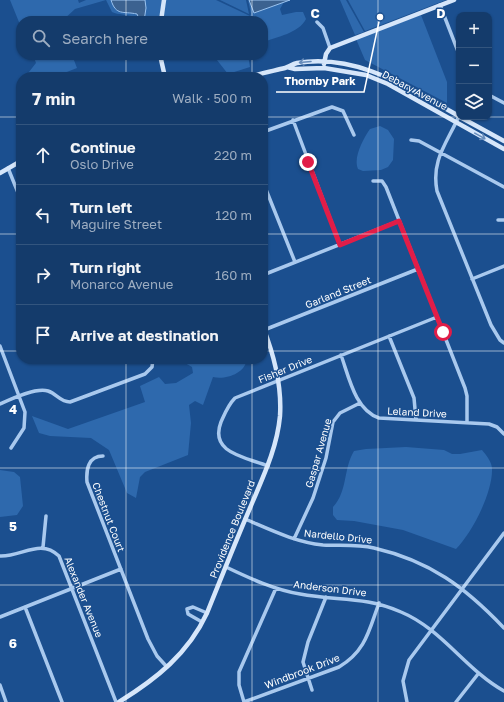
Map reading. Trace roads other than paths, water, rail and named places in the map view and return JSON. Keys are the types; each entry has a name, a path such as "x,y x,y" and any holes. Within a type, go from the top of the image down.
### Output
{"main road":[{"path":"162,16 164,0"},
{"path":"324,68 330,48 454,0"},
{"path":"161,60 164,72"},
{"name":"Debary Avenue","path":"268,72 294,64 325,61 366,68 388,77 456,115"},
{"name":"Debary Avenue","path":"287,67 296,69 324,68 366,75 388,84 504,149"},
{"name":"Debary Avenue","path":"465,120 504,141"},
{"path":"0,173 16,164"},
{"name":"Providence Boulevard","path":"118,702 168,668 186,648 202,622 226,567 268,466 277,434 280,415 278,380 268,343"}],"street":[{"path":"440,5 457,48"},
{"path":"317,22 323,28 330,48"},
{"path":"492,96 504,103"},
{"path":"268,130 326,107 338,108 348,119 354,135"},
{"path":"292,120 340,245"},
{"path":"458,120 436,162 435,179 437,191 490,325 500,340 504,343"},
{"path":"412,140 419,141 504,187"},
{"path":"8,168 16,188"},
{"path":"373,181 382,181 386,187 465,388 467,396 467,423"},
{"path":"268,194 295,262"},
{"path":"498,220 504,220"},
{"path":"268,273 399,221"},
{"path":"472,279 504,266"},
{"name":"Garland Street","path":"268,326 418,269"},
{"name":"Fisher Drive","path":"268,466 225,449 219,442 218,435 229,404 235,398 437,317"},
{"path":"389,336 414,398 416,420"},
{"path":"0,346 25,412 25,425 11,448"},
{"name":"Leland Drive","path":"341,355 360,403 365,410 379,418 489,424 497,427 504,434"},
{"path":"0,404 20,396 44,390 53,394 62,401 70,402 145,374 152,367 152,364"},
{"name":"Gaspar Avenue","path":"294,539 313,498 326,458 334,422 340,413 360,403"},
{"name":"Chestnut Court","path":"102,456 97,456 90,461 86,472 87,482 121,569"},
{"path":"0,556 15,555 34,548 43,548 46,516"},
{"name":"Nardello Drive","path":"245,519 294,539 322,545 373,548 395,554 434,570 463,588 504,628"},
{"path":"407,702 404,687 405,670 414,651 432,630 504,533"},
{"name":"Alexander Avenue","path":"43,548 54,552 59,556 118,702"},
{"name":"Anderson Drive","path":"226,567 276,588 300,594 357,599 379,603 403,612 432,630 478,674 504,691"},
{"path":"0,617 121,569 152,648 168,668"},
{"path":"244,702 239,685 239,672 276,588"},
{"path":"312,690 303,662 308,642 326,597"},
{"name":"Windbrook Drive","path":"244,702 339,667 351,660 362,646 379,603"},
{"path":"25,607 62,702"},
{"path":"202,622 188,614 188,609 193,607 206,613"},
{"path":"456,702 478,674"},
{"path":"0,686 6,702"}],"place":[{"name":"Thornby Park","path":"380,17"}]}
